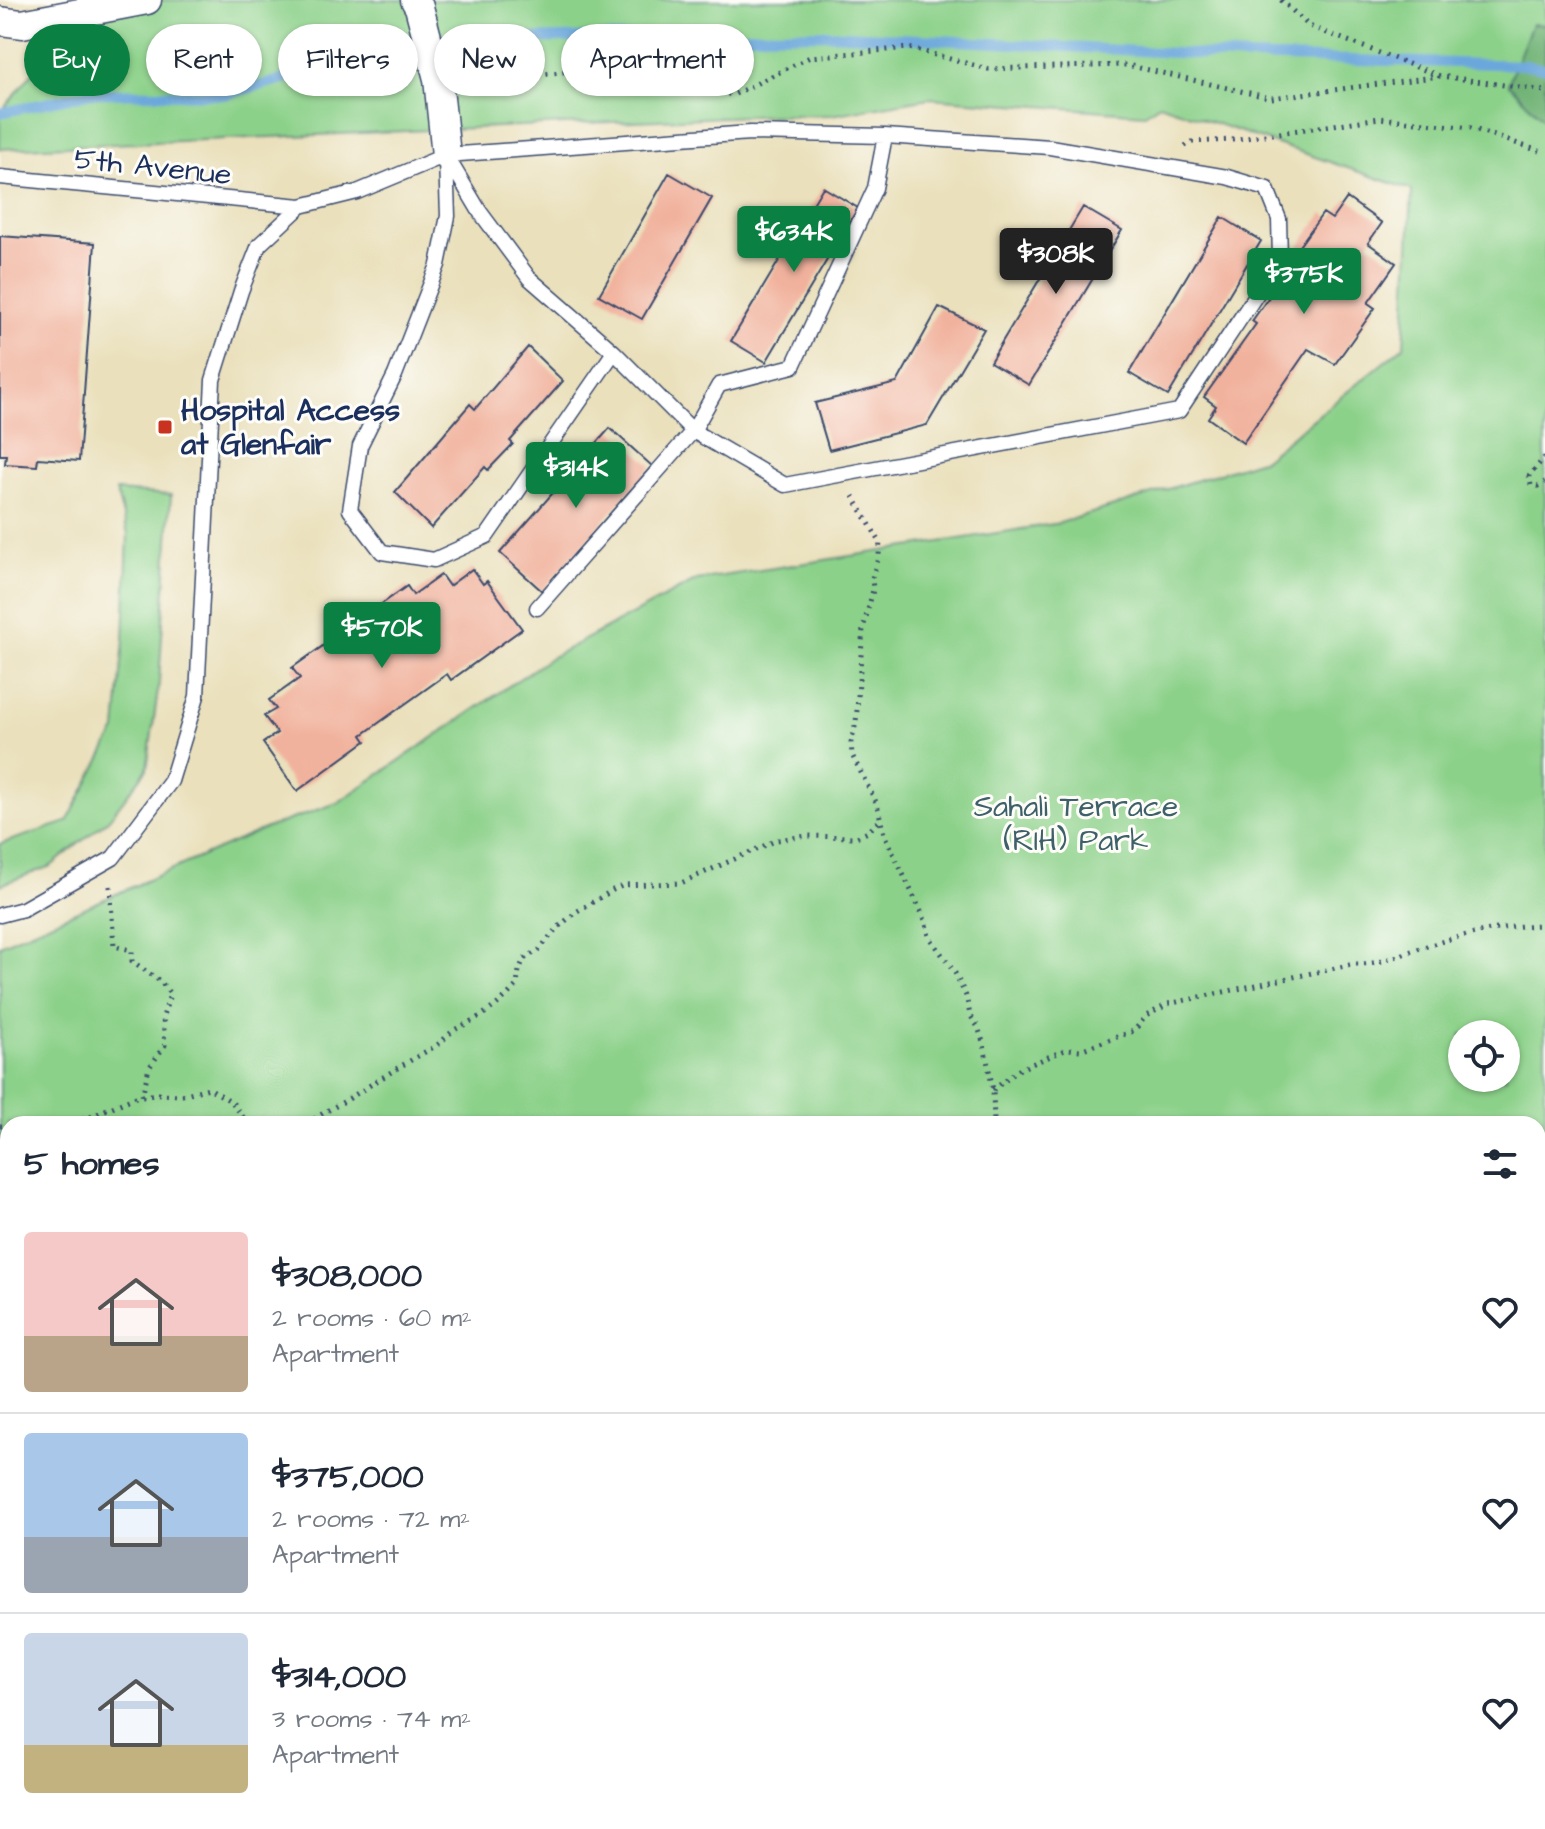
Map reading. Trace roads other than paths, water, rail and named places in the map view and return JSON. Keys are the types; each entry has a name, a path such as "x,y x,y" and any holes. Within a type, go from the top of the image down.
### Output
{"street":[{"path":"0,21 22,24 147,0"},
{"path":"417,3 439,82 446,155"}],"lane":[{"path":"0,915 23,909 113,858 171,781 197,696 213,380 259,245 301,206 357,192 446,155 750,133 885,136 1050,147 1227,177 1267,189 1279,219 1280,259 1179,411 785,485 693,431 614,352 529,278 480,212 446,155"},
{"path":"537,608 693,431 719,385 793,366 875,188 885,136"},
{"path":"446,155 448,216 438,265 395,375 360,446 350,510 382,552 434,560 487,536 614,352"},
{"name":"5th Avenue","path":"0,177 301,206"}],"waterway":[{"path":"0,113 91,93 225,95 428,40 827,34 1249,57 1545,68"}],"place":[{"name":"Hospital Access at Glenfair","path":"165,427"}],"park label":[{"name":"Sahali Terrace (RIH) Park","path":"1076,823"}]}
